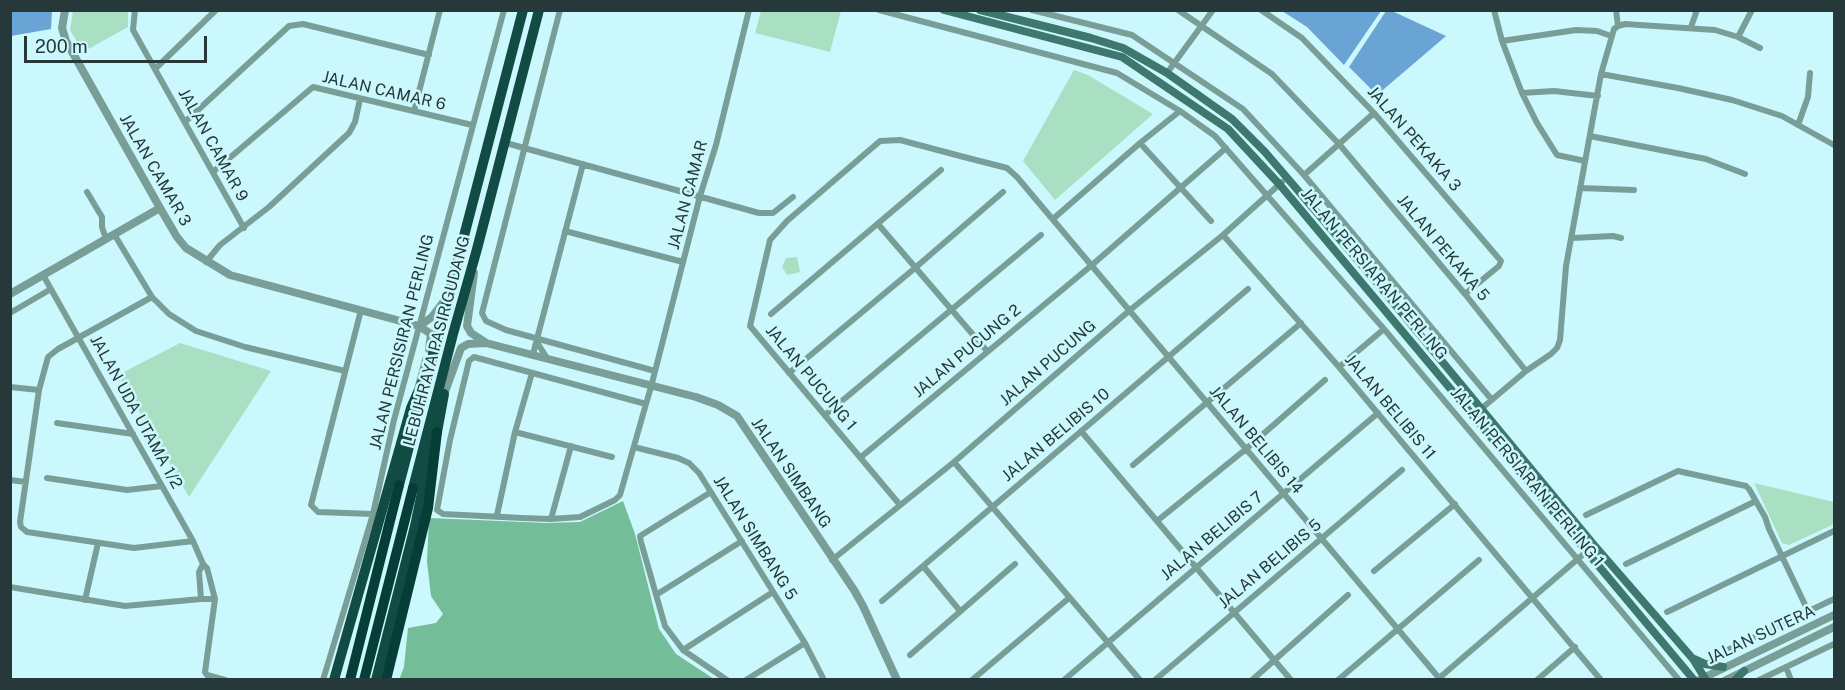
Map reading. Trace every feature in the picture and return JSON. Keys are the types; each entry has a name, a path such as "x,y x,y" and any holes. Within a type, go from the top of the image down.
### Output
{"highway":[{"name":"LEBUHRAYA PASIR GUDANG","path":"350,680 447,297 523,10"},
{"name":"LEBUHRAYA PASIR GUDANG","path":"364,680 539,10"},
{"path":"386,680 428,508 437,432 453,334"},
{"path":"334,680 398,452 419,388 430,371"},
{"path":"376,680 437,432"}],"main road":[{"name":"JALAN PERSIARAN PERLING","path":"944,10 1122,57 1228,129 1280,185 1694,680"},
{"name":"JALAN PERSIARAN PERLING","path":"980,10 1123,48 1167,73 1232,119 1265,152 1594,545 1693,658 1703,679"},
{"path":"1693,658 1705,664 1723,667"},
{"path":"1735,680 1744,671"}],"street":[{"name":"JALAN CAMAR 3","path":"65,10 62,28 66,41 181,243 230,276 419,326"},
{"name":"JALAN CAMAR 9","path":"135,10 133,30 244,228"},
{"path":"154,69 216,10"},
{"path":"414,111 440,10"},
{"name":"JALAN PERSISIRAN PERLING","path":"323,680 373,514 394,420 504,10"},
{"path":"560,10 482,313 486,321 506,330 655,371"},
{"name":"JALAN CAMAR","path":"551,519 584,516 620,495 716,144 749,10"},
{"name":"JALAN PERSIARAN PERLING 1","path":"879,10 1117,73 1180,111 1215,136 1384,329 1678,679"},
{"name":"JALAN PERSIARAN PERLING 1","path":"1032,10 1132,35 1244,109 1304,175 1492,400"},
{"path":"1060,18 1062,10"},
{"name":"JALAN PEKAKA 5","path":"1178,10 1272,74 1339,144 1465,294 1526,371"},
{"path":"1167,73 1213,10"},
{"name":"JALAN PEKAKA 3","path":"1261,10 1302,38 1374,113 1501,261 1499,266 1465,294"},
{"path":"1494,10 1522,93 1537,123 1557,155 1585,161"},
{"path":"1616,10 1618,26"},
{"path":"1691,27 1697,10"},
{"path":"1738,38 1752,10"},
{"path":"185,122 289,26 303,24 429,55"},
{"path":"1481,426 1478,417 1481,409 1526,371 1551,354 1557,348 1560,340 1566,266 1601,74 1611,36 1618,26 1625,24 1715,30 1760,48"},
{"path":"1503,41 1576,30 1597,31 1611,36"},
{"path":"1798,125 1808,97 1810,73"},
{"path":"1601,74 1678,87 1731,100 1782,116 1834,145"},
{"name":"JALAN CAMAR 6","path":"213,172 313,87 472,125"},
{"path":"1522,93 1554,91 1598,96"},
{"path":"206,262 220,245 278,199 349,133 355,122 360,99"},
{"path":"1053,219 1180,111"},
{"path":"1304,175 1374,113"},
{"path":"1590,136 1706,159 1745,174"},
{"name":"JALAN PUCUNG 1","path":"900,505 750,326 770,240 787,221 880,141 900,140 1007,168 1053,219"},
{"path":"506,143 759,213 778,211 793,197"},
{"path":"1140,143 1211,221"},
{"name":"JALAN PUCUNG 2","path":"861,458 1092,265 1226,148"},
{"path":"532,354 583,164"},
{"path":"771,314 941,170"},
{"name":"JALAN PUCUNG","path":"832,560 954,462 1130,310 1223,235 1287,178"},
{"path":"1580,188 1634,190"},
{"path":"87,192 102,217 106,239"},
{"path":"789,373 1003,192"},
{"path":"10,294 160,208"},
{"path":"778,211 787,221"},
{"name":"JALAN BELIBIS 14","path":"1053,219 1438,679"},
{"path":"878,224 987,351"},
{"path":"566,231 683,262"},
{"path":"114,234 152,297 169,314 196,331 245,347 345,371"},
{"path":"825,415 1041,235"},
{"name":"JALAN BELIBIS 11","path":"1223,235 1339,367 1601,680"},
{"path":"1572,238 1613,236 1621,238"},
{"path":"477,249 467,326 471,333 486,343"},
{"name":"JALAN UDA UTAMA 1/2","path":"43,275 193,541 207,568 215,599"},
{"path":"10,313 51,289"},
{"name":"JALAN BELIBIS 10","path":"882,601 1248,289"},
{"path":"152,297 48,357 39,390 20,518 21,527 24,530 134,548 193,541"},
{"path":"419,388 432,339 431,334 419,326 432,317 447,297"},
{"path":"361,310 311,505 318,512 373,514"},
{"path":"1134,465 1301,323"},
{"path":"1339,367 1384,329"},
{"path":"522,351 527,350 537,339"},
{"path":"537,339 547,358"},
{"path":"443,397 461,348 468,344 486,343"},
{"name":"JALAN SIMBANG","path":"486,343 696,397 718,405 737,416 863,606 897,680"},
{"path":"571,446 551,519 442,513 437,510 450,440 470,361 474,357 646,404"},
{"path":"496,516 514,432 532,373"},
{"path":"1157,521 1246,449 1324,380"},
{"path":"10,387 39,390"},
{"name":"JALAN BELIBIS 7","path":"1064,680 1378,413"},
{"path":"57,423 133,435"},
{"path":"1081,431 1291,680"},
{"path":"514,432 612,457"},
{"name":"JALAN SIMBANG 5","path":"634,447 678,458 689,463 699,473 805,643 824,680"},
{"path":"954,462 1140,680"},
{"name":"JALAN BELIBIS 5","path":"1155,680 1402,470"},
{"path":"1586,515 1675,471 1746,486 1765,517 1808,611 1809,627"},
{"path":"47,478 127,490 162,486"},
{"path":"10,480 26,482"},
{"path":"711,492 640,536 640,542 666,626 683,650 727,680"},
{"path":"1626,564 1756,501"},
{"path":"1374,572 1455,504"},
{"path":"1667,612 1834,531"},
{"path":"656,595 742,541"},
{"path":"85,600 98,543"},
{"path":"1438,679 1594,545"},
{"path":"1338,680 1479,561"},
{"name":"JALAN UDA UTAMA 1/2","path":"201,599 199,572 203,564"},
{"path":"910,655 1015,564"},
{"path":"923,566 960,611"},
{"path":"10,587 125,606 215,599 206,672 209,676 225,680"},
{"path":"683,650 773,591"},
{"path":"1252,680 1348,595"},
{"path":"972,680 1069,598"},
{"path":"1711,658 1834,598"},
{"path":"1808,611 1820,621"},
{"name":"JALAN SUTERA","path":"1703,679 1723,667 1834,615"},
{"name":"JALAN SUTERA","path":"1726,680 1834,630"},
{"path":"746,680 805,643"},
{"path":"1759,680 1834,644"},
{"path":"1537,680 1575,647"},
{"path":"1786,667 1791,680"}],"green space":[{"path":"73,11 128,11 128,27 83,52 70,30"},
{"path":"761,11 841,11 830,52 755,33"},
{"path":"1074,70 1088,75 1153,114 1055,200 1023,161"},
{"path":"797,257 800,272 787,275 782,267 786,258"},
{"path":"180,343 271,371 189,497 118,375"},
{"path":"1754,483 1834,502 1834,524 1789,545 1782,543"},
{"path":"623,501 635,534 659,629 676,654 714,679 399,680 404,667 408,628 436,623 443,614 431,596 427,562 429,518 546,523 580,522"}],"water":[{"path":"11,10 52,11 51,29 11,36"},
{"path":"1282,11 1381,11 1344,65 1307,27"},
{"path":"1386,11 1392,11 1446,36 1377,95 1349,67"}]}
